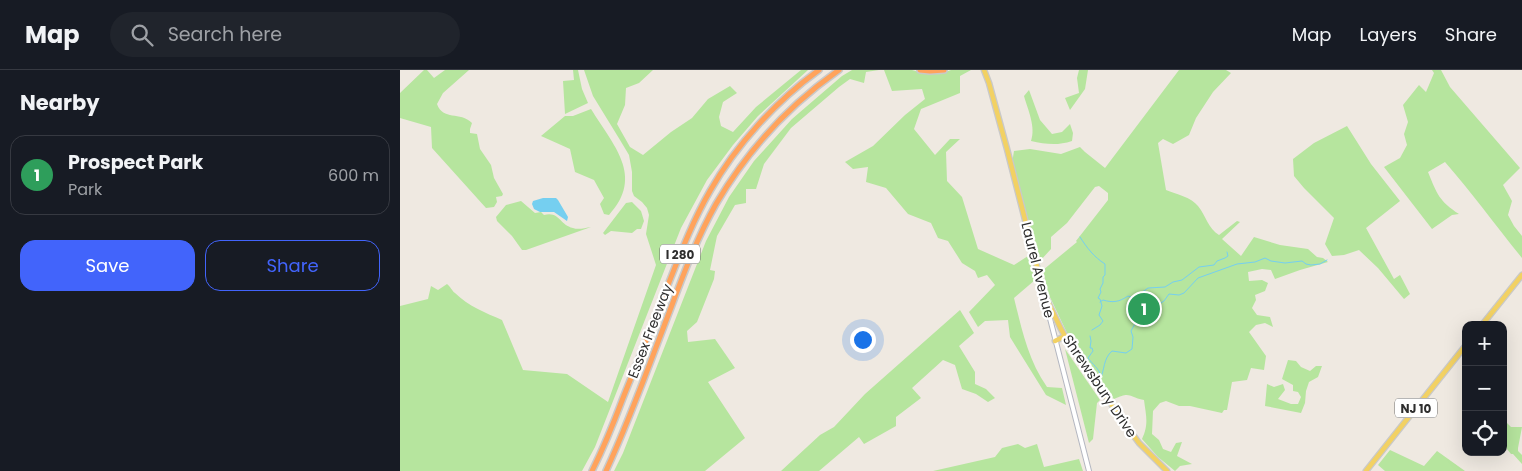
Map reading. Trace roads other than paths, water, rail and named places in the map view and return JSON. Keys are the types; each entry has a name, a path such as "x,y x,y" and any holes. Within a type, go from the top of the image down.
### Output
{"highway":[{"name":"Essex Freeway","path":"592,471 677,262 711,189 740,147 759,124 802,82 819,70"},
{"name":"Essex Freeway","path":"606,471 634,404 689,260 716,204 750,153 770,131 804,96 839,70"},
{"path":"832,75 843,70"},
{"path":"920,70 944,70"}],"main road":[{"name":"Laurel Avenue","path":"984,70 1007,149 1044,294"},
{"path":"1485,321 1522,275"},
{"name":"Shrewsbury Drive","path":"1044,294 1065,336 1139,443 1167,471"},
{"path":"1055,341 1065,336"},
{"name":"NJ 10","path":"1366,471 1462,350"}],"street":[{"name":"Laurel Avenue","path":"1044,294 1089,471"}],"water":[{"path":"543,198 556,198 568,217 567,221 554,212 540,212 534,209 533,201"}],"waterway":[{"path":"1080,237 1091,252 1105,264 1105,275 1098,298 1102,306 1099,315 1103,321 1092,330"},
{"path":"1100,302 1103,300 1122,300 1128,296 1134,298 1148,288 1165,287 1173,282 1182,280 1199,267 1214,265 1217,261 1228,256 1227,252"},
{"path":"1100,380 1106,361 1112,351 1126,353 1132,349 1133,337 1131,331 1137,321 1154,311 1156,306 1164,301 1169,294 1179,295 1184,293 1198,278 1237,264 1255,262 1265,258 1285,263 1302,261 1311,265 1320,264 1327,260"},
{"path":"1090,336 1090,348 1093,351 1088,358 1101,376"}],"place":[{"name":"Prospect Park","path":"1144,309"}]}
